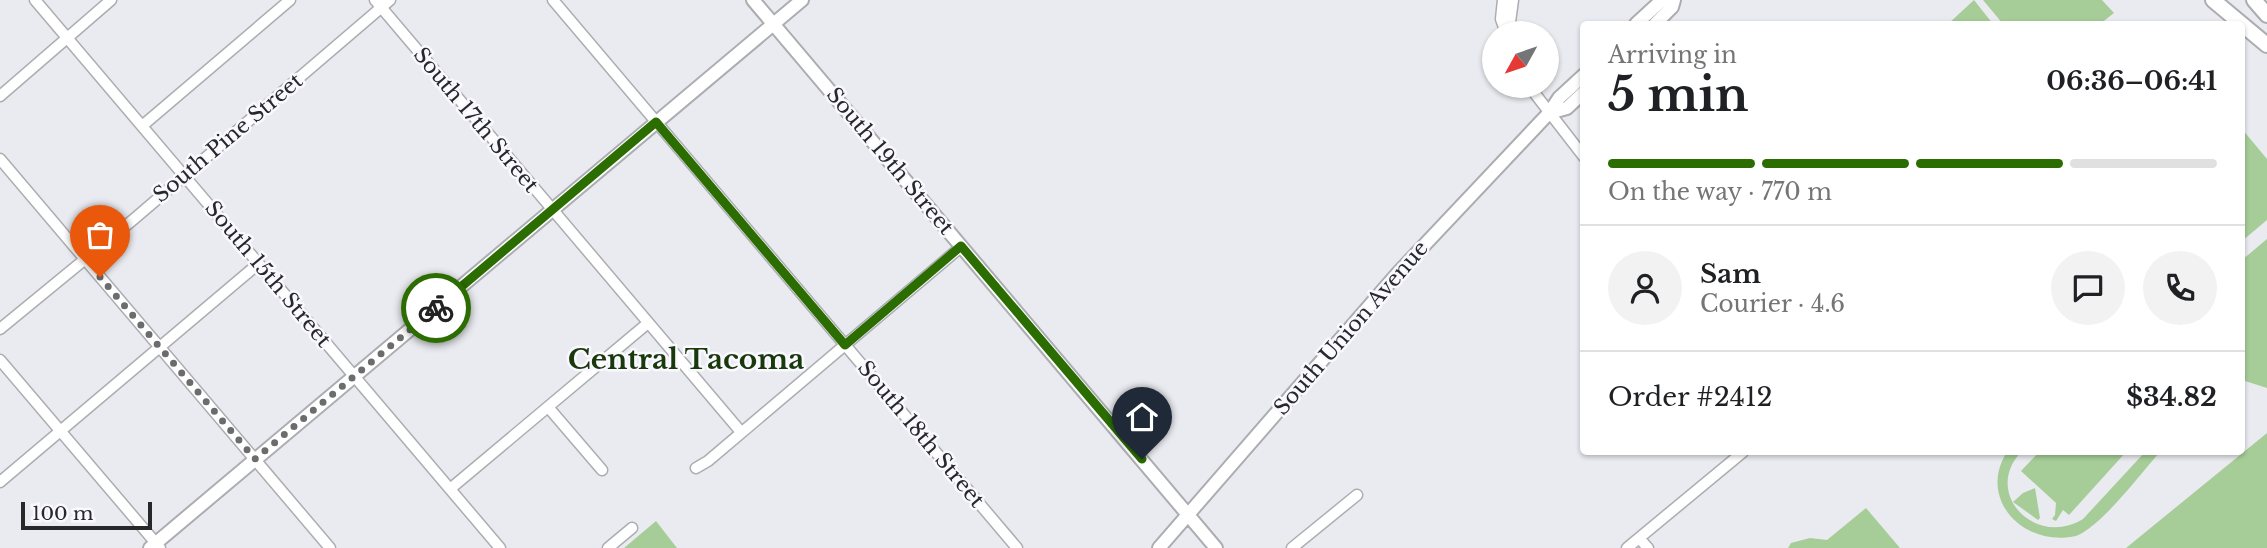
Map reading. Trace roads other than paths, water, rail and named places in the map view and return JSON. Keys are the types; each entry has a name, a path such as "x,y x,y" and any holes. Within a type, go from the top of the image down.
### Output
{"highway":[{"path":"2213,0 2238,21"},
{"path":"2254,0 2267,15"},
{"path":"2245,27 2267,45"}],"main road":[{"name":"South 19th Street","path":"753,0 1216,548"},
{"path":"155,546 802,0"},
{"path":"1639,21 1662,0"},
{"path":"1658,21 1672,7 1674,0"},
{"name":"South Union Avenue","path":"1159,548 1379,293 1549,113 1559,98 1580,79"},
{"name":"South Union Avenue","path":"1549,113 1567,108 1580,96"}],"street":[{"name":"South 15th Street","path":"35,0 500,548"},
{"path":"0,96 111,0"},
{"path":"142,126 290,0"},
{"name":"South Pine Street","path":"0,329 184,176 378,4 390,0"},
{"name":"South 18th Street","path":"553,0 1017,548"},
{"path":"1502,21 1503,0"},
{"path":"1509,21 1513,0"},
{"name":"South 17th Street","path":"378,4 741,432"},
{"path":"1538,98 1580,152"},
{"path":"0,159 330,548"},
{"path":"696,468 961,246"},
{"path":"0,482 258,264"},
{"path":"450,489 648,323"},
{"path":"0,360 155,546"},
{"path":"548,407 602,470"},
{"path":"1628,548 1739,455"},
{"path":"1292,548 1357,495"},
{"path":"608,548 632,528"},
{"path":"1639,538 1648,548"}],"district":[{"name":"Central Tacoma","path":"686,359"}]}
